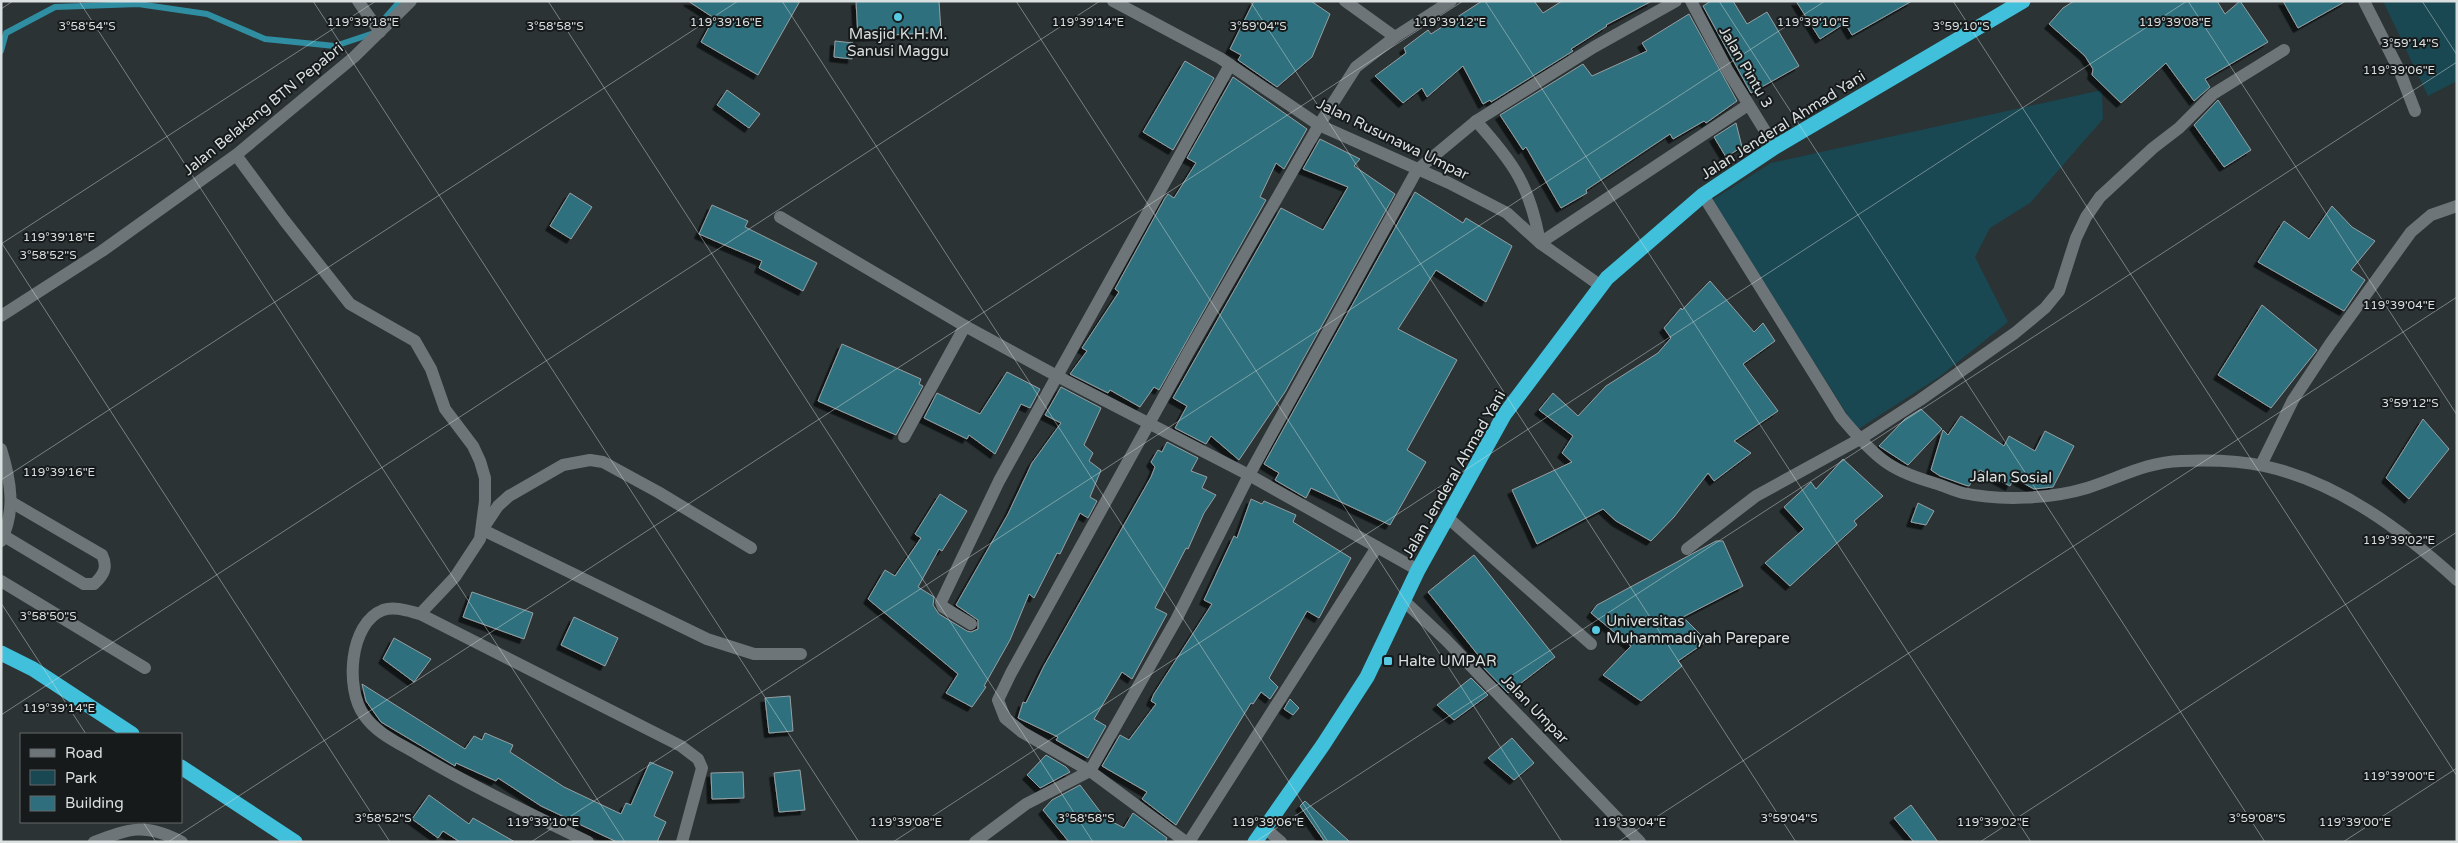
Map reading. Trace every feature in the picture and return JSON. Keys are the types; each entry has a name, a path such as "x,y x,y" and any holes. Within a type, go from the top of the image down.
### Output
{"highway":[{"name":"Jalan Jenderal Ahmad Yani","path":"1255,842 1323,745 1367,677 1418,570 1504,415 1607,278 1703,195 1775,147 2023,1"},
{"path":"1,653 32,669 130,733"},
{"path":"182,768 295,842"}],"street":[{"path":"358,1 380,32"},
{"name":"Jalan Belakang BTN Pepabri","path":"1,316 102,251 236,155 354,58 411,1"},
{"name":"Jalan Rusunawa Umpar","path":"1113,1 1230,65 1319,125 1449,183 1507,213 1540,243 1601,286"},
{"path":"1345,1 1395,37"},
{"path":"1377,547 1187,842 1090,771 1022,732 1005,718 998,700 1011,673 1148,423 1319,125 1356,67 1395,37 1451,1"},
{"path":"975,842 1026,804 1090,771 1176,620 1249,475 1417,170 1476,121 1594,47 1676,1"},
{"name":"Jalan Pintu 3","path":"1691,1 1728,71 1775,147"},
{"path":"2364,1 2400,72 2415,111"},
{"path":"1687,549 1756,496 1860,439 2015,333 2045,308 2059,291 2079,231 2086,216 2100,197 2153,148 2179,128 2213,94 2284,50"},
{"path":"971,624 943,607 941,602 999,481 1230,65"},
{"path":"1476,121 1517,170 1531,199 1540,243 1748,105"},
{"path":"236,155 350,304 414,341 426,358 445,409 473,446 480,461 485,478 483,528"},
{"name":"Jalan Sosial","path":"1703,195 1841,417 1860,439 1884,461 1910,476 1964,493 1989,496 2049,497 2088,488 2151,464 2179,461 2262,465 2288,472 2352,501 2390,524 2424,550 2457,580"},
{"path":"2262,465 2294,400 2330,344 2411,232 2431,215 2457,206"},
{"path":"780,217 965,326 1057,376 1249,475 1418,570"},
{"path":"904,437 965,326"},
{"path":"1,449 6,465 11,502 9,524 2,538 84,584 94,584 105,572 106,563 102,555 11,502"},
{"path":"420,614 466,562 476,548 483,528 498,506 509,496 563,465 590,460 603,462 658,492 750,548"},
{"path":"1447,518 1591,644"},
{"path":"483,528 707,639 754,654 802,654"},
{"path":"1,581 146,668"},
{"name":"Jalan Umpar","path":"1404,601 1446,640 1640,842"},
{"path":"588,842 449,773 377,731 363,714 356,701 352,681 353,651 371,620 385,610 394,608 420,614 681,746 698,759 702,768 682,842"},
{"path":"94,842 109,839 134,828 147,828 182,842"},
{"path":"1265,828 1281,842"}],"green space":[{"path":"2383,1 2457,1 2457,81 2428,96"},
{"path":"2102,90 2103,119 2030,203 1990,228 1975,257 2008,322 1939,377 1857,430 1712,200 1771,163"}],"building":[{"path":"688,1 800,1 758,75 701,42 714,18"},
{"name":"Masjid K.H.M. Sanusi Maggu","path":"856,1 939,1 941,32 858,37"},
{"path":"1254,1 1311,1 1330,14 1312,57 1277,87 1238,60 1241,55 1230,49"},
{"path":"1482,1 1534,1 1543,13 1562,1 1652,1 1606,25 1571,49 1573,51 1491,102 1490,100 1483,104 1463,66 1427,97 1422,88 1403,103 1375,76 1406,53 1404,48 1428,30 1431,34"},
{"path":"1711,1 1733,1 1747,24 1767,12 1799,66 1751,93 1703,6"},
{"path":"1796,1 1912,1 1852,35 1845,23 1820,39"},
{"path":"2074,1 2217,1 2225,14 2240,1 2268,42 2205,79 2210,87 2194,101 2166,63 2121,103 2092,75 2093,69 2085,56 2049,24 2063,8"},
{"path":"2283,1 2346,1 2298,28"},
{"path":"1689,14 1737,101 1706,123 1704,121 1673,139 1670,134 1586,190 1587,193 1561,208 1526,147 1523,150 1500,115 1583,64 1592,76 1647,51 1642,43"},
{"path":"835,41 853,43 852,59 834,57"},
{"path":"1185,61 1214,78 1173,150 1143,132"},
{"path":"1233,77 1307,129 1284,169 1276,163 1260,197 1266,200 1159,390 1154,387 1140,407 1110,390 1108,393 1070,374 1087,351 1082,348 1119,292 1115,289 1165,198 1168,194 1174,198 1196,163 1187,158"},
{"path":"727,90 760,114 749,128 717,105"},
{"path":"2218,100 2251,150 2224,167 2194,125"},
{"path":"1736,123 1742,147 1726,157 1714,137"},
{"path":"1320,139 1360,159 1354,166 1395,194 1285,392 1239,460 1211,436 1206,444 1175,428 1187,406 1173,398 1281,208 1323,230 1348,187 1303,169"},
{"path":"1415,192 1463,223 1466,218 1512,246 1486,302 1436,270 1398,329 1457,360 1407,450 1426,462 1390,525 1311,488 1306,498 1275,480 1279,473 1264,464"},
{"path":"570,193 592,207 571,239 550,226"},
{"path":"712,205 748,221 745,227 817,263 803,291 759,268 762,261 699,234"},
{"path":"2332,206 2352,227 2375,241 2351,270 2365,280 2344,311 2258,262 2284,221 2309,239"},
{"path":"1710,281 1754,332 1763,323 1775,341 1743,364 1778,411 1734,441 1751,453 1714,481 1708,473 1674,517 1651,541 1616,521 1603,509 1537,544 1512,490 1572,462 1562,453 1573,436 1539,410 1553,393 1578,416 1606,386 1658,353 1671,338 1664,328 1681,308 1682,310"},
{"path":"2262,305 2317,350 2271,408 2218,375"},
{"path":"842,344 921,379 919,384 923,386 896,435 818,401"},
{"path":"1007,372 1040,389 1030,408 1021,404 995,454 969,435 967,439 924,418 937,393 980,414"},
{"path":"1061,387 1101,408 1084,445 1093,453 1089,461 1101,470 1090,497 1097,501 1088,518 1080,513 1060,554 1057,553 1034,598 1029,594 1010,640 984,686 986,687 972,707 946,693 958,674 868,599 885,570 895,576 921,538 915,534 940,494 967,511 942,551 939,549 918,587 934,597 933,605 939,614 967,631 971,632 978,629 978,620 956,605 1008,514 1032,463 1061,423 1045,415"},
{"path":"1921,409 1942,429 1908,465 1879,446 1905,419"},
{"path":"1961,416 2004,446 2009,436 2035,451 2045,431 2074,446 2053,487 2034,489 2014,478 2010,486 1980,470 1969,486 1965,485 1940,476 1931,470 1943,430 1948,435"},
{"path":"2423,419 2449,449 2409,499 2386,478"},
{"path":"1167,442 1198,458 1191,471 1207,477 1202,488 1216,495 1204,513 1188,549 1186,548 1155,608 1167,614 1132,679 1122,672 1094,719 1106,726 1088,758 1056,740 1058,737 1018,718 1023,702 1026,703 1044,666 1151,477 1155,467 1151,462 1158,450 1162,452"},
{"path":"1843,459 1883,496 1854,521 1857,525 1790,586 1765,563 1804,529 1784,507 1811,482 1816,489"},
{"path":"1251,499 1262,504 1264,501 1296,515 1293,522 1351,558 1319,618 1307,611 1269,678 1278,687 1270,699 1261,692 1253,704 1251,703 1176,825 1142,799 1147,792 1102,766 1120,735 1129,740 1156,704 1151,701 1154,694 1212,604 1204,600 1234,536 1237,538"},
{"path":"1918,503 1934,511 1926,525 1911,522"},
{"path":"1716,541 1723,541 1743,586 1683,617 1707,641 1678,661 1682,666 1641,701 1603,675 1631,646 1591,613 1597,605"},
{"path":"1474,555 1555,657 1508,693 1483,667 1486,665 1428,592"},
{"path":"472,592 533,613 524,639 463,617"},
{"path":"574,617 618,638 605,666 561,645"},
{"path":"394,638 431,659 414,682 383,659"},
{"path":"1471,678 1488,695 1454,720 1437,705"},
{"path":"362,684 465,749 474,736 482,740 485,733 513,745 510,752 564,787 621,814 626,803 631,805 650,762 673,772 654,816 666,822 657,842 617,842 541,806 498,778 496,781 456,763 455,766 381,722 366,701"},
{"path":"790,696 793,731 769,733 765,698"},
{"path":"1290,699 1299,708 1293,715 1284,709"},
{"path":"1512,738 1534,763 1514,780 1488,758"},
{"path":"1046,755 1066,767 1070,772 1040,788 1027,775"},
{"path":"800,770 805,810 779,812 774,773"},
{"path":"743,772 744,798 712,799 711,773"},
{"path":"1080,785 1105,818 1124,828 1133,813 1167,838 1165,842 1069,842 1043,810 1052,800"},
{"path":"429,795 469,824 473,818 515,842 460,842 443,831 438,838 412,819"},
{"path":"1305,801 1350,842 1325,842 1300,806"},
{"path":"1911,805 1938,842 1914,842 1894,818"}],"waterway":[{"path":"386,17 400,1"},
{"path":"1,51 6,33 55,7 138,4 207,14 265,39 335,46 371,34"}],"place":[{"name":"Masjid K.H.M. Sanusi Maggu","path":"898,17"},
{"name":"Universitas Muhammadiyah Parepare","path":"1596,630"},
{"name":"Halte UMPAR","path":"1388,661"}]}
